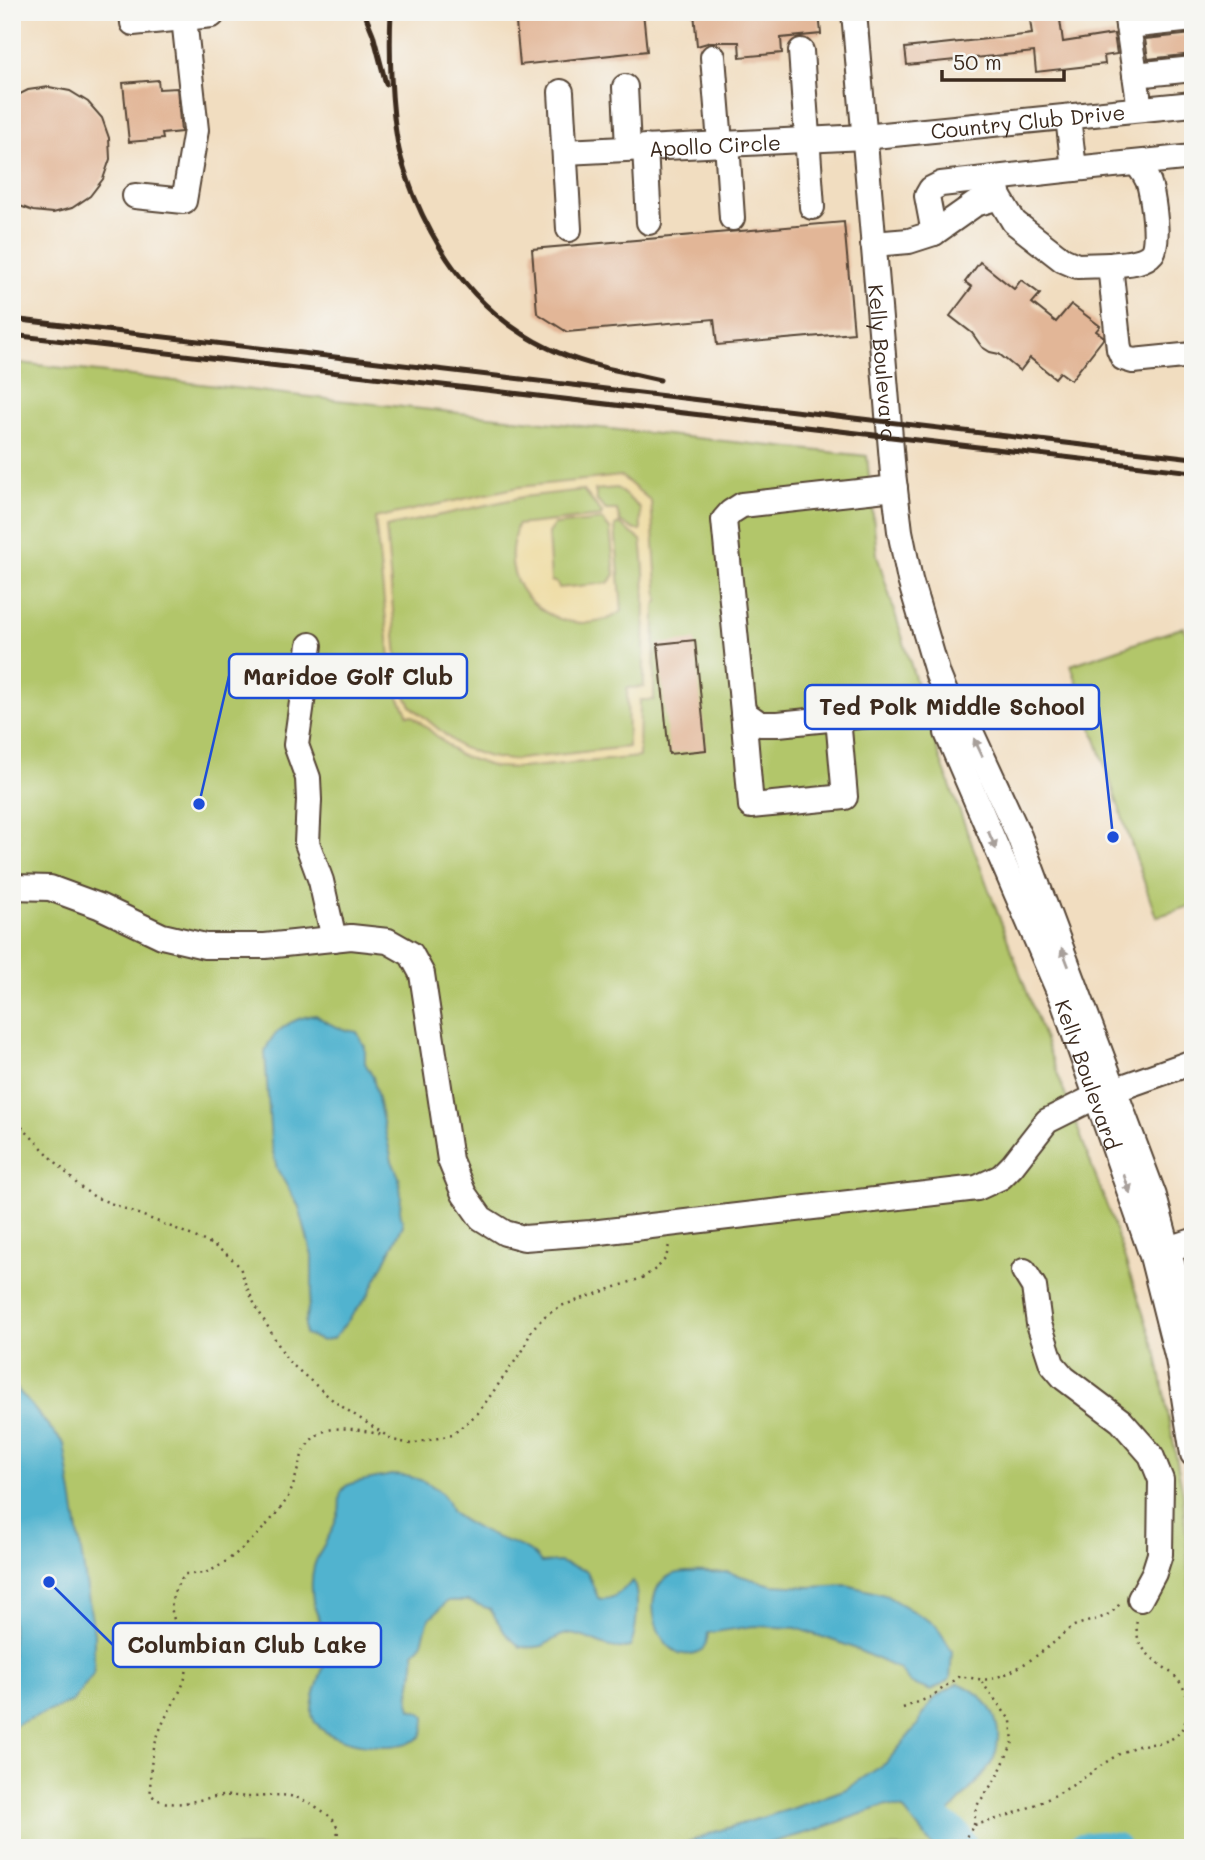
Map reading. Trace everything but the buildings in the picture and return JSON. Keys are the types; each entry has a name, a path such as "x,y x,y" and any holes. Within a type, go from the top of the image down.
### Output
{"street":[{"path":"132,12 133,23 212,15 212,12"},
{"name":"Kelly Boulevard","path":"854,12 895,488 910,580 938,675 951,707 966,721 1019,836 1106,1093 1178,1359 1193,1454"},
{"path":"135,196 184,201 196,130 184,18"},
{"path":"1140,109 1127,19 1193,19"},
{"path":"801,51 811,207"},
{"path":"713,57 732,219"},
{"path":"1135,75 1193,69"},
{"path":"625,87 649,222"},
{"path":"561,92 569,229"},
{"name":"Country Club Drive","path":"864,137 1140,109 1192,108"},
{"path":"1068,117 1074,169"},
{"name":"Apollo Circle","path":"565,152 864,137"},
{"path":"934,233 927,196 931,189 941,184 997,187 1074,169 1193,156"},
{"path":"997,187 1014,222 1063,260 1077,266 1141,261 1153,252 1157,239 1150,187 1136,163"},
{"path":"873,244 909,241 934,233 997,187"},
{"path":"1110,265 1119,349 1123,358 1133,361 1193,355"},
{"path":"838,718 845,797 751,806 724,520 742,505 895,488"},
{"path":"310,645 296,746 308,778 307,843 321,881 334,939"},
{"path":"743,712 760,724 951,707"},
{"path":"12,887 50,888 99,906 162,936 205,946 265,946 351,937 388,941 411,954 422,974 450,1160 464,1194 481,1218 505,1233 524,1238 591,1233 977,1188 1000,1177 1012,1166 1047,1121 1106,1093 1193,1062"},
{"name":"Kelly Boulevard","path":"1106,1093 1154,1196 1193,1342"},
{"path":"1169,1249 1193,1241"},
{"path":"1024,1271 1034,1287 1039,1324 1052,1364 1064,1378 1121,1421 1151,1455 1161,1480 1160,1554 1154,1573 1140,1599"}],"path":[{"path":"12,1117 79,1186 95,1198 179,1230 213,1245 229,1256 240,1267 250,1294 288,1361 335,1402 393,1440 411,1444 452,1436 478,1413 523,1350 532,1329 545,1316 561,1306 642,1278 657,1268 666,1258 670,1243 668,1224"},
{"path":"338,1848 340,1831 333,1819 303,1800 282,1794 223,1796 183,1804 160,1802 151,1795 149,1777 152,1750 168,1713 178,1699 187,1666 185,1648 177,1630 170,1601 174,1588 185,1574 206,1572 229,1560 248,1544 283,1506 307,1445 319,1434 335,1429 386,1435"},
{"path":"903,1708 931,1697 958,1678 991,1679 1011,1671 1036,1656 1072,1627 1101,1619 1115,1611 1126,1595 1140,1599 1136,1617 1137,1633 1142,1647 1168,1668 1185,1693 1188,1705 1186,1721 1178,1734 1162,1743 1135,1747 1102,1763 1074,1784 1007,1818 974,1825"},
{"path":"959,1848 974,1825 976,1807 997,1777 1013,1742 1011,1721 980,1679"}],"green space":[{"path":"12,362 336,400 867,456 877,555 938,753 1109,1212 1157,1355 1183,1494 1193,1638 1193,1848 12,1848"},
{"path":"1184,627 1193,652 1193,905 1156,917 1071,665"}],"sand":[{"path":"621,476 651,501 658,601 655,606 654,700 640,700 639,757 521,768 494,767 459,755 412,715 408,715 393,685 375,518 519,487","holes":["617,488 640,508 641,530 635,530 620,522 617,510 606,510 597,501 595,490","583,490 602,513 601,516 517,525 512,549 514,573 531,601 559,619 591,623 622,611 615,526 619,524 641,540 645,595 644,687 627,688 628,747 510,760 489,757 460,747 411,706 399,682 386,527 523,497","602,520 610,529 615,575 608,583 559,588 557,583 551,581 548,533 554,525"]}],"water":[{"path":"316,1015 325,1022 357,1032 365,1047 365,1063 373,1077 392,1161 399,1177 403,1225 369,1294 334,1338 322,1341 305,1334 312,1289 312,1256 299,1207 277,1169 271,1143 265,1052 279,1031 301,1018"},
{"path":"12,1383 64,1444 94,1633 94,1673 72,1702 12,1726"},
{"path":"391,1475 415,1478 437,1489 458,1517 488,1534 529,1551 541,1563 559,1562 587,1571 598,1598 613,1597 633,1581 637,1614 630,1647 605,1646 567,1634 542,1646 520,1647 505,1633 490,1609 468,1601 448,1601 429,1619 421,1645 414,1652 410,1702 411,1709 425,1717 424,1730 420,1737 410,1742 380,1746 346,1741 319,1727 312,1711 328,1646 313,1601 313,1572 335,1524 340,1496 345,1487"},
{"path":"684,1572 727,1572 772,1585 847,1585 885,1595 936,1625 952,1651 950,1679 931,1691 910,1683 899,1669 849,1646 796,1628 754,1626 708,1633 705,1646 695,1653 682,1654 671,1647 661,1636 655,1622 653,1606 656,1592 664,1580"},
{"path":"958,1683 987,1703 998,1734 994,1758 990,1765 945,1818 957,1835 947,1848 934,1848 903,1809 887,1805 813,1831 752,1848 674,1848 717,1831 846,1789 886,1763 916,1727 932,1700"}],"waterway":[{"path":"925,1813 957,1835 964,1848"},
{"path":"1081,1848 1116,1848"}],"railway":[{"path":"364,12 373,34 386,84"},
{"path":"391,12 391,79 399,151 425,220 451,264 467,285 503,320 548,348 575,359 660,380"},
{"path":"12,319 1193,458"},
{"path":"12,335 1193,472"}],"place":[{"name":"Maridoe Golf Club","path":"199,804"},
{"name":"Ted Polk Middle School","path":"1113,837"},
{"name":"Columbian Club Lake","path":"49,1582"}]}
